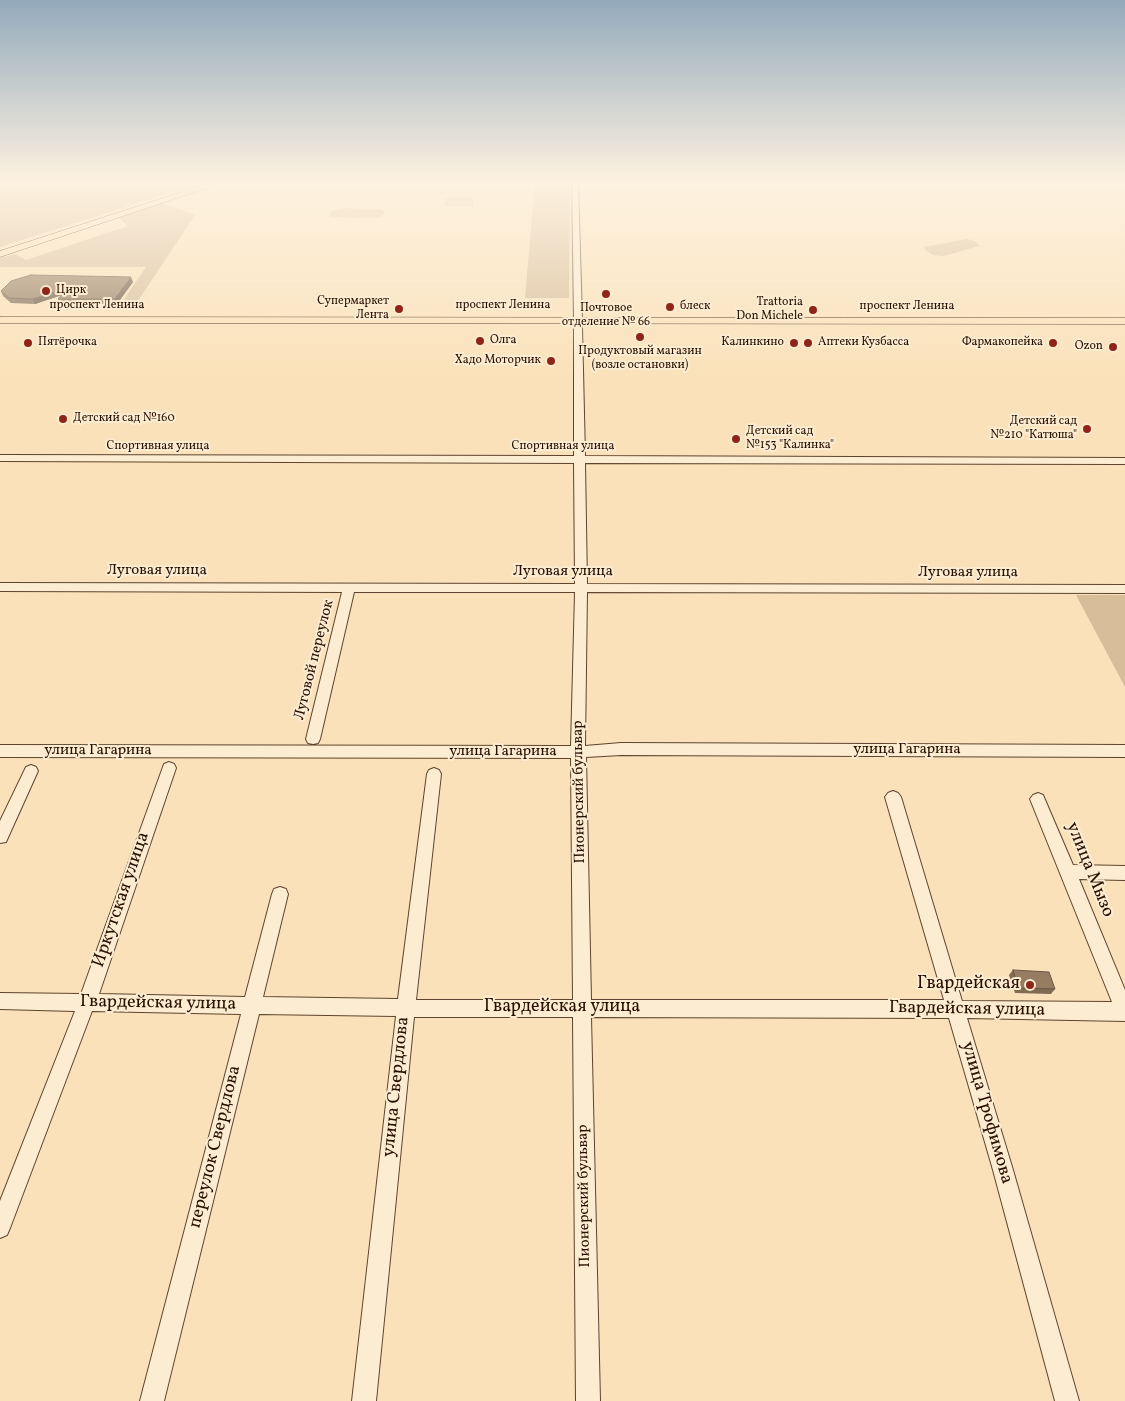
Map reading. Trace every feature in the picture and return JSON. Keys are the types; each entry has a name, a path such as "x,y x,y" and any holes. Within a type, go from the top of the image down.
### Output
{"main road":[{"path":"0,252 14,247"},
{"path":"0,252 15,247"},
{"name":"проспект Ленина","path":"0,320 578,324"},
{"name":"проспект Ленина","path":"0,326 974,324 1125,321"},
{"name":"проспект Ленина","path":"974,324 1125,327"}],"street":[{"name":"Пионерский бульвар","path":"577,247 582,588 579,752 588,1401"},
{"name":"Спортивная улица","path":"0,458 1125,461"},
{"name":"Луговая улица","path":"0,587 1125,589"},
{"name":"Луговой переулок","path":"313,739 349,588"},
{"name":"улица Гагарина","path":"0,751 579,752 621,749 1125,752"},
{"name":"Иркутская улица","path":"0,1228 87,1002 169,768"},
{"path":"0,837 31,771"},
{"name":"улица Свердлова","path":"364,1401 406,1008 434,774"},
{"name":"улица Трофимова","path":"893,797 1003,1170 1067,1401"},
{"name":"улица Мызо","path":"1038,799 1125,1011"},
{"path":"1067,872 1125,873"},
{"name":"переулок Свердлова","path":"152,1401 280,894"},
{"name":"Гвардейская улица","path":"0,1001 406,1008 955,1008 1125,1011"}],"shaded area":[{"path":"64,247 173,247 133,308 118,308 146,267 0,267 0,258 15,254 26,260"},
{"path":"529,247 569,247 569,298 525,298"},
{"path":"924,247 975,247 943,256 933,255"},
{"path":"1076,595 1125,595 1125,687"}],"building":[{"path":"31,275 131,277 115,299 58,299 69,287 33,299 9,298 1,291 11,281"},
{"path":"1013,970 1049,972 1055,989 1018,988"}],"place":[{"name":"Цирк","path":"46,291"},
{"name":"Почтовое отделение № 66","path":"606,294"},
{"name":"блеск","path":"670,307"},
{"name":"Супермаркет Лента","path":"399,309"},
{"name":"Trattoria Don Michele","path":"813,310"},
{"name":"Продуктовый магазин (возле остановки)","path":"640,337"},
{"name":"Олга","path":"480,341"},
{"name":"Пятёрочка","path":"28,343"},
{"name":"Калинкино","path":"794,343"},
{"name":"Аптеки Кузбасса","path":"808,343"},
{"name":"Фармакопейка","path":"1053,343"},
{"name":"Ozon","path":"1113,347"},
{"name":"Хадо Моторчик","path":"551,361"},
{"name":"Детский сад №160","path":"63,419"},
{"name":"Детский сад №210 \"Катюша\"","path":"1087,429"},
{"name":"Детский сад №153 \"Калинка\"","path":"736,439"},
{"name":"Гвардейская","path":"1030,985"}]}
